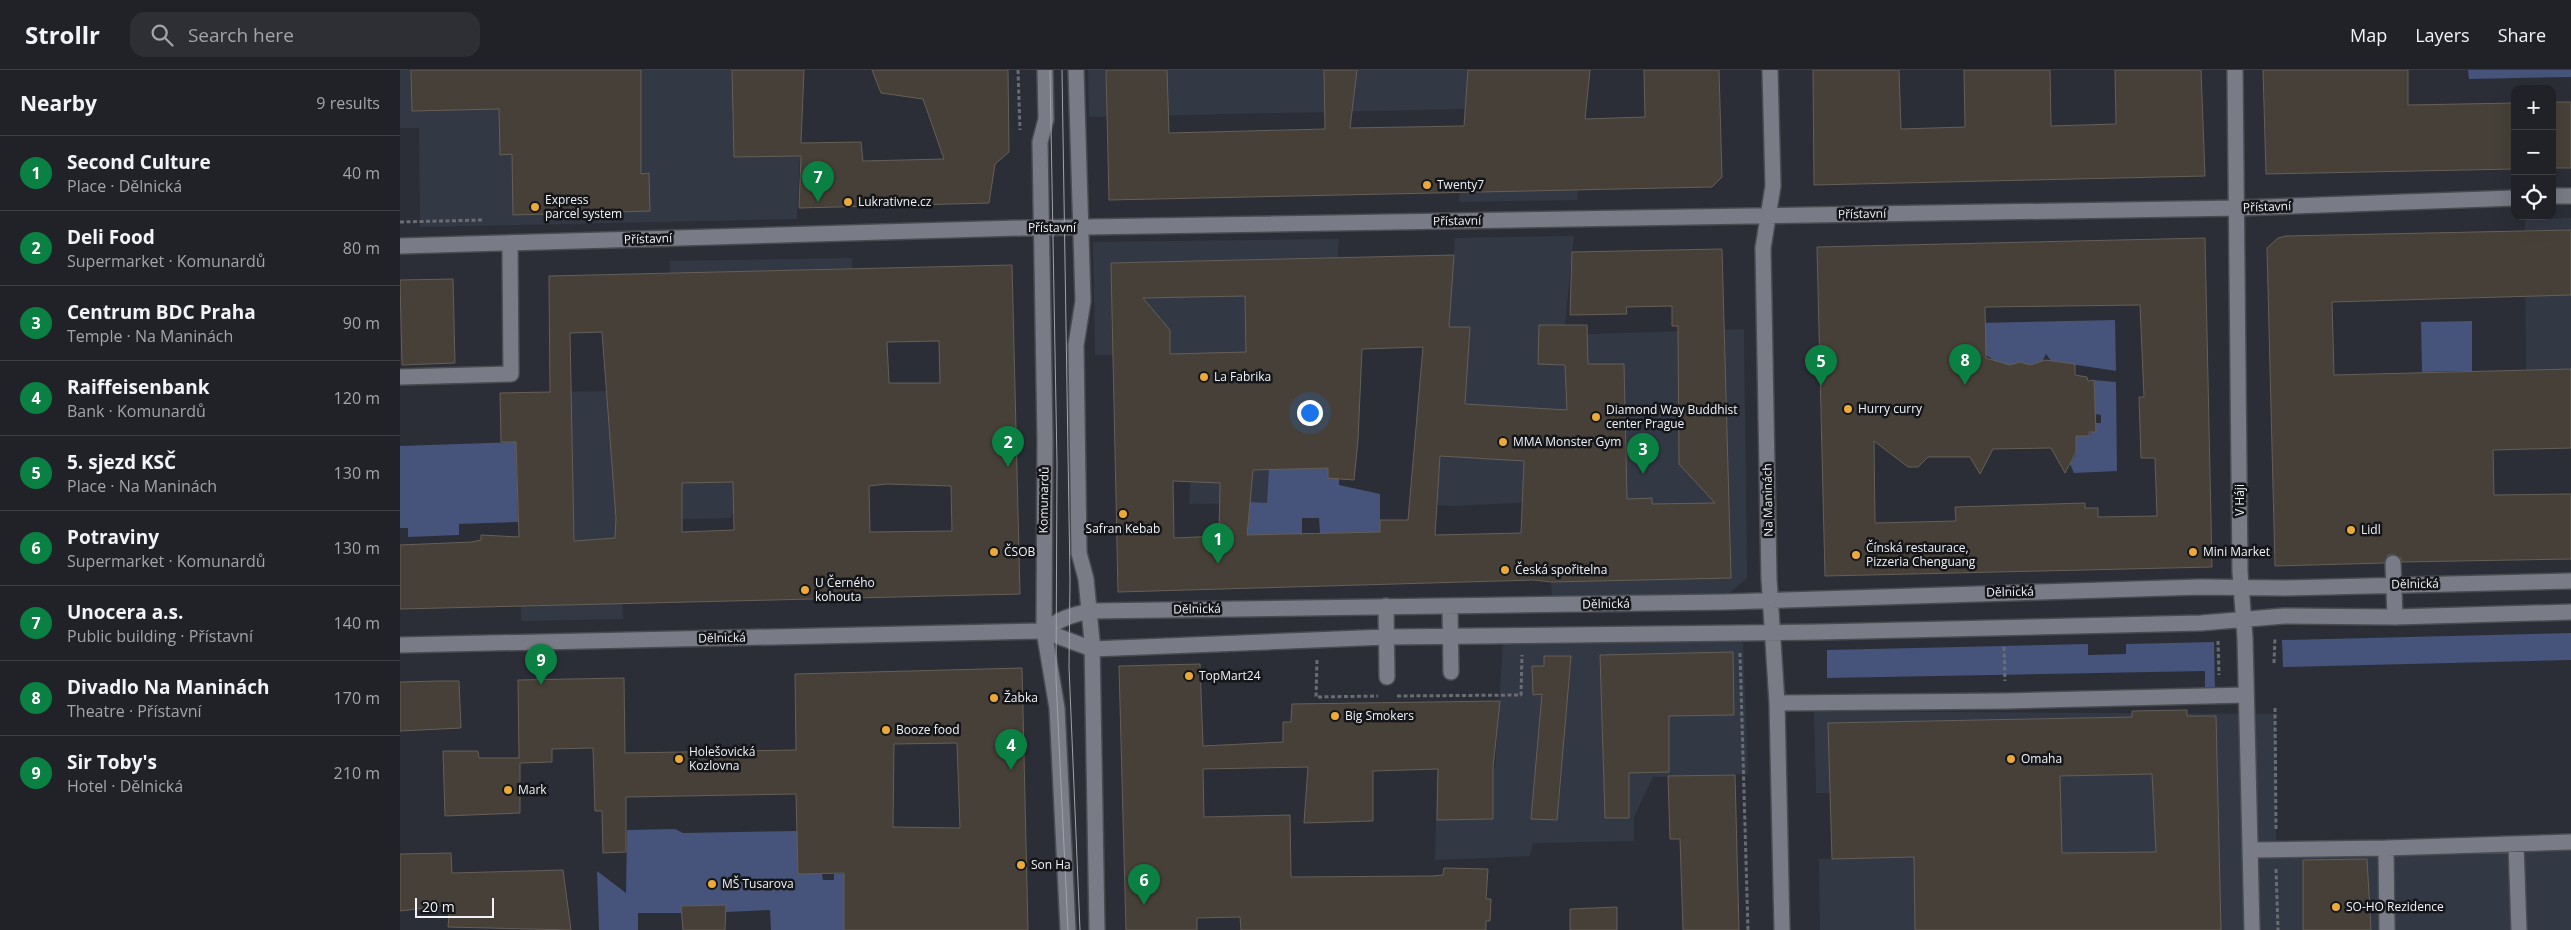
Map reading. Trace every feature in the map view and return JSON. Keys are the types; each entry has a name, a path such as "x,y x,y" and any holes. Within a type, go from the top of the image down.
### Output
{"street":[{"name":"Komunardů","path":"1045,70 1046,119 1040,142 1045,440 1044,631 1057,708 1068,930"},
{"path":"1076,70 1083,301 1076,345 1078,543 1090,611 1092,649 1097,930"},
{"name":"Na Maninách","path":"1770,70 1773,186 1763,248 1771,600 1778,703 1782,930"},
{"name":"V Háji","path":"2236,70 2241,588 2244,620 2252,930"},
{"path":"2556,196 2571,196"},
{"name":"Přístavní","path":"400,246 1081,227 2238,208 2511,198"},
{"path":"400,377 511,374 510,244"},
{"path":"2393,562 2394,617"},
{"name":"Dělnická","path":"1044,631 1070,615 1090,611 1771,600 2571,581"},
{"path":"1386,606 1387,677"},
{"path":"1450,606 1452,672"},
{"name":"Dělnická","path":"400,644 1044,631 1092,649 1386,637 1773,632 2201,622 2284,616 2394,617 2571,612"},
{"path":"1778,703 2006,701 2246,695"},
{"path":"2250,850 2571,842"},
{"path":"2516,844 2519,930"},
{"path":"2386,848 2388,930"}],"path":[{"path":"1018,70 1020,136"},
{"path":"400,222 489,220"},
{"path":"2274,637 2274,663"},
{"path":"2218,638 2220,685"},
{"path":"2004,639 2006,701"},
{"path":"1740,646 1748,930"},
{"path":"1394,696 1521,695 1522,650"},
{"path":"1317,654 1316,697 1384,696"},
{"path":"2275,708 2278,930"}],"shaded area":[{"path":"400,70 804,70 797,219 420,227 419,128 400,128"},
{"path":"1088,70 1590,70 1577,200 1459,202 1465,109 1089,117"},
{"path":"2468,70 2571,70 2571,77 2469,79"},
{"path":"2556,218 2571,218 2571,369 2526,370 2525,220 2556,220"},
{"path":"1574,236 1564,335 1744,329 1747,578 1727,595 1552,596 1555,501 1452,506 1437,505 1455,238"},
{"path":"1339,239 1335,303 1267,503 1189,504 1192,442 1188,354 1095,355 1093,242"},
{"path":"852,258 852,269 733,459 734,510 731,518 616,521 623,619 521,621 516,443 501,442 500,393 609,391 672,333 670,261"},
{"path":"2115,320 2116,371 2051,361 2046,354 2042,362 2036,363 2033,367 2021,362 2013,367 1998,363 1986,355 1986,346 1977,323"},
{"path":"2472,321 2472,371 2422,372 2421,322"},
{"path":"2094,380 2116,382 2117,471 2074,473 2070,464 2076,454 2076,436 2089,436 2096,423 2101,423 2101,415 2095,414"},
{"path":"516,442 518,522 459,524 459,535 408,537 408,528 400,528 400,446"},
{"path":"1328,468 1328,478 1339,479 1339,485 1380,494 1380,534 1320,533 1319,518 1302,518 1302,534 1268,534 1247,538 1250,502 1267,503 1269,469"},
{"path":"2571,633 2571,660 2283,667 2282,640"},
{"path":"1743,640 1748,774 1653,777 1634,817 1634,841 1533,843 1530,856 1435,860 1437,769 1495,768 1503,643"},
{"path":"2214,642 2215,691 2205,691 2205,671 1827,678 1827,650 2088,644 2088,655 2126,654 2126,644"},
{"path":"1814,711 2275,714 2276,849 2571,838 2571,930 1820,930 1819,859 1915,857 1889,793 1816,793"},
{"name":"MŠ Tusarova","path":"675,829 683,833 797,831 798,874 822,874 823,880 834,880 834,874 844,874 844,930 771,930 770,910 726,912 726,905 681,906 681,913 638,913 638,930 599,930 597,871 626,893 627,830"}],"building":[{"path":"411,70 641,70 641,174 649,173 650,211 513,215 512,154 500,155 499,109 412,111"},
{"path":"732,70 804,70 801,143 861,142 863,161 944,159 923,99 881,93 872,70 1008,70 1009,152 995,164 989,203 799,208 801,156 734,157"},
{"path":"1106,70 1167,70 1169,133 1325,129 1324,70 1357,70 1350,128 1464,126 1468,70 1590,70 1585,119 1645,117 1644,70 1719,70 1722,177 1712,187 1109,200"},
{"path":"1813,70 1899,70 1901,129 1965,127 1964,70 2050,70 2051,126 2116,124 2115,70 2201,70 2205,176 1814,185"},
{"path":"2263,70 2408,70 2408,105 2511,103 2511,169 2266,174"},
{"path":"2556,102 2571,102 2571,168 2556,168"},
{"path":"2571,230 2571,295 2332,302 2334,375 2571,369 2571,448 2493,450 2494,495 2571,494 2571,559 2402,562 2401,558 2393,554 2388,555 2384,563 2275,566 2267,248 2278,238 2286,236"},
{"path":"2205,238 2212,567 1825,576 1817,247","holes":["2140,305 2144,397 2139,397 2141,458 2155,458 2157,516 2098,517 2098,508 2085,508 2085,503 1955,507 1956,521 1875,523 1874,441 1908,467 1918,467 1928,457 1970,457 1980,474 1993,449 2051,448 2065,473 2076,452 2076,436 2089,436 2089,432 2096,432 2094,380 2088,381 2087,377 2075,375 2075,364 2045,360 2030,365 2020,362 2010,365 1986,358 1985,307"]},
{"path":"1722,249 1731,578 1551,582 1534,580 1118,592 1111,263 1454,255 1449,327 1470,327 1465,404 1567,410 1565,365 1538,364 1539,325 1587,325 1588,364 1624,364 1627,499 1652,498 1652,504 1715,503 1679,464 1678,326 1672,326 1672,306 1626,307 1627,314 1570,315 1572,252","holes":["1245,296 1246,352 1170,354 1170,330 1143,298","1423,347 1408,520 1380,520 1380,532 1247,535 1253,470 1328,468 1328,478 1354,480 1358,440 1362,349","1440,456 1524,461 1521,533 1435,535","1173,481 1220,483 1219,536 1174,538"]},
{"path":"1012,265 1020,594 400,609 400,545 472,542 481,540 481,535 519,537 516,442 501,442 500,393 550,392 549,276","holes":["602,332 616,518 615,538 574,541 570,333","939,341 940,383 889,383 887,342","733,482 734,530 682,532 682,483","887,484 951,486 952,531 870,532 869,486"]},
{"path":"453,279 455,363 402,365 400,280"},
{"path":"1733,652 1734,715 1669,716 1669,772 1629,773 1629,818 1605,818 1600,655"},
{"path":"1544,656 1571,656 1557,820 1531,819 1542,694 1533,695 1532,666 1544,666"},
{"path":"1200,664 1203,746 1283,742 1283,722 1291,722 1292,704 1500,701 1493,768 1493,819 1437,820 1438,769 1373,771 1373,821 1304,823 1308,767 1203,769 1204,817 1290,815 1291,877 1432,876 1443,875 1444,868 1488,869 1486,899 1491,899 1490,921 1486,921 1486,930 1241,930 1240,917 1197,918 1197,930 1126,930 1119,666"},
{"path":"1022,668 1028,930 844,930 844,873 798,874 796,794 626,797 626,852 603,853 602,811 595,811 593,748 552,749 552,762 520,763 520,813 445,816 443,751 478,751 479,758 519,758 518,680 624,678 625,753 796,750 795,674","holes":["957,743 960,828 893,827 894,744"]},
{"path":"459,681 461,728 400,731 400,682"},
{"path":"2187,710 2187,716 2216,716 2221,930 1915,930 1914,857 1832,859 1828,723 2132,717 2132,711","holes":["2152,774 2156,852 2062,853 2060,776"]},
{"path":"1735,775 1739,930 1683,930 1680,839 1670,839 1668,776"},
{"path":"451,853 452,873 563,870 571,930 448,927 450,905 400,911 400,854"},
{"name":"SO-HO Rezidence","path":"2367,859 2371,930 2303,930 2303,860"},
{"path":"726,905 725,930 683,930 681,906"},
{"path":"1617,907 1617,930 1570,930 1570,909"}],"tram line":[{"path":"1050,70 1057,464 1056,679 1068,930"},
{"path":"1062,70 1070,580 1069,667 1080,930"}],"place":[{"name":"Twenty7","path":"1427,185"},
{"name":"Unocera a.s.","path":"818,202"},
{"name":"Lukrativne.cz","path":"848,202"},
{"name":"Express parcel system","path":"535,207"},
{"name":"La Fabrika","path":"1204,377"},
{"name":"Divadlo Na Maninách","path":"1965,385"},
{"name":"5. sjezd KSČ","path":"1821,386"},
{"name":"Hurry curry","path":"1848,409"},
{"name":"Diamond Way Buddhist center Prague","path":"1596,417"},
{"name":"MMA Monster Gym","path":"1503,442"},
{"name":"Deli Food","path":"1008,467"},
{"name":"Centrum BDC Praha","path":"1643,474"},
{"name":"Safran Kebab","path":"1123,514"},
{"name":"Lidl","path":"2351,530"},
{"name":"ČSOB","path":"994,552"},
{"name":"Mini Market","path":"2193,552"},
{"name":"Čínská restaurace, Pizzeria Chenguang","path":"1856,555"},
{"name":"Second Culture","path":"1218,564"},
{"name":"Česká spořitelna","path":"1505,570"},
{"name":"U Černého kohouta","path":"805,590"},
{"name":"TopMart24","path":"1189,676"},
{"name":"Sir Toby's","path":"541,685"},
{"name":"Žabka","path":"994,698"},
{"name":"Big Smokers","path":"1335,716"},
{"name":"Booze food","path":"886,730"},
{"name":"Holešovická Kozlovna","path":"679,759"},
{"name":"Omaha","path":"2011,759"},
{"name":"Raiffeisenbank","path":"1011,770"},
{"name":"Mark","path":"508,790"},
{"name":"Son Ha","path":"1021,865"},
{"name":"MŠ Tusarova","path":"712,884"},
{"name":"Potraviny","path":"1144,905"},
{"name":"SO-HO Rezidence","path":"2336,907"}]}
